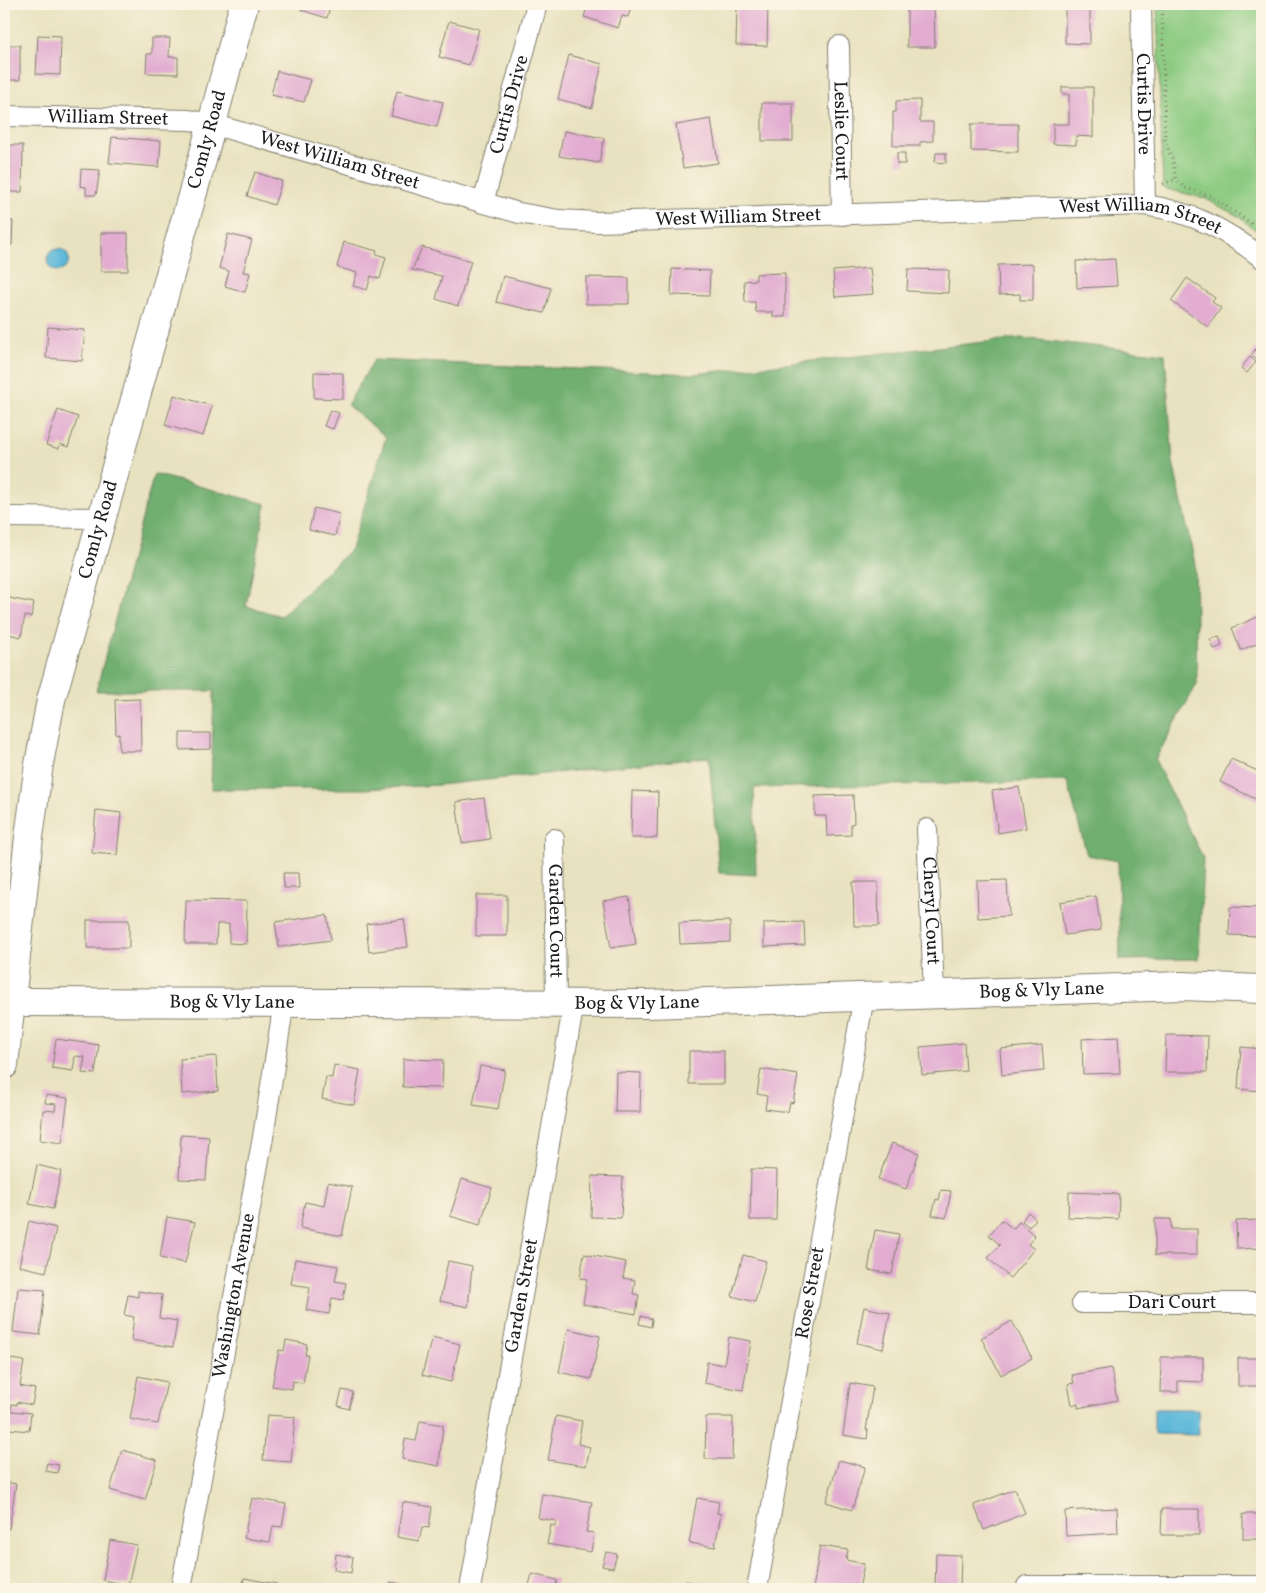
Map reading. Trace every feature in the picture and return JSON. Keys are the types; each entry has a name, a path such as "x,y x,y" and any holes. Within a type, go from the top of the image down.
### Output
{"street":[{"name":"Comly Road","path":"4,1065 30,828 51,700 244,4"},
{"name":"Curtis Drive","path":"483,203 537,4"},
{"name":"Curtis Drive","path":"1141,4 1145,205"},
{"name":"Leslie Court","path":"838,46 842,215"},
{"name":"William Street","path":"4,116 189,120 212,124"},
{"name":"West William Street","path":"212,124 483,203 559,220 598,222 1145,205 1194,216 1216,226 1262,258"},
{"path":"4,517 101,518"},
{"name":"Cheryl Court","path":"927,829 934,994"},
{"name":"Garden Court","path":"554,839 565,1003"},
{"name":"Bog & Vly Lane","path":"11,1002 649,1004 1182,986 1262,989"},
{"name":"Rose Street","path":"757,1589 864,996"},
{"name":"Washington Avenue","path":"182,1589 263,1137 284,1002"},
{"name":"Garden Street","path":"470,1589 565,1003"},
{"name":"Dari Court","path":"1082,1303 1262,1303"},
{"path":"1027,1586 1262,1586"}],"path":[{"path":"1162,4 1165,140 1174,161 1176,179 1184,188 1211,196 1262,232"},
{"path":"1163,184 1176,179"}],"green space":[{"path":"1157,4 1262,4 1262,235 1238,216 1204,198 1163,188"},
{"path":"1021,338 1165,354 1173,462 1195,564 1197,684 1155,760 1203,858 1199,959 1120,960 1118,861 1087,855 1067,781 754,788 756,875 719,873 709,757 439,785 365,789 211,789 214,691 96,691 154,474 266,504 246,606 281,616 351,549 386,437 347,405 374,360 693,374"}],"water":[{"path":"58,249 66,252 69,260 66,268 58,271 50,268 47,260 50,252"},
{"path":"1154,1409 1198,1409 1199,1435 1154,1434"}],"building":[{"path":"111,4 129,4 128,8"},
{"path":"303,4 331,4 327,18 301,10"},
{"path":"588,4 632,4 628,17 622,16 618,28 584,17"},
{"path":"737,4 768,4 767,46 736,45"},
{"path":"907,4 934,4 935,47 907,47"},
{"path":"1065,4 1090,4 1090,44 1065,43"},
{"path":"449,21 479,29 469,65 439,57"},
{"path":"38,35 61,36 60,75 36,74"},
{"path":"152,38 170,38 169,57 178,57 178,74 146,73 147,54 152,54"},
{"path":"4,45 20,45 20,80 4,80"},
{"path":"569,55 602,64 592,108 558,99"},
{"path":"277,71 311,80 304,102 271,95"},
{"path":"1062,87 1093,87 1093,137 1076,136 1076,145 1053,144 1053,124 1069,124 1069,94 1062,94"},
{"path":"397,91 443,102 437,127 391,116"},
{"path":"920,100 920,122 933,122 933,141 920,142 920,146 893,146 893,112 896,112 896,101"},
{"path":"762,103 793,103 793,141 762,141"},
{"path":"711,119 718,163 683,168 676,125"},
{"path":"971,124 1018,124 1018,152 971,151"},
{"path":"564,131 604,138 599,163 559,156"},
{"path":"112,137 161,141 159,167 109,163"},
{"path":"4,145 23,145 22,192 4,192"},
{"path":"897,153 905,153 905,164 897,164"},
{"path":"936,153 946,153 946,163 935,162"},
{"path":"81,169 100,170 96,195 86,195 86,187 80,186"},
{"path":"255,172 282,181 274,205 247,196"},
{"path":"4,220 13,221 12,245 4,244"},
{"path":"101,233 128,233 128,271 101,271"},
{"path":"228,234 252,240 243,272 250,273 245,292 225,286 229,271 219,268"},
{"path":"344,242 377,251 376,254 386,257 380,279 371,276 367,290 353,286 357,273 337,267"},
{"path":"422,247 471,261 458,306 436,299 442,276 412,270"},
{"path":"1115,259 1117,286 1077,288 1076,261"},
{"path":"1033,264 1033,300 1020,300 1020,294 999,295 998,265"},
{"path":"870,268 873,294 835,297 833,271"},
{"path":"672,269 710,271 709,296 671,295"},
{"path":"908,269 949,270 948,293 907,291"},
{"path":"785,273 785,317 773,317 773,312 756,312 755,302 745,302 744,281 756,280 756,274"},
{"path":"503,276 551,288 544,313 496,302"},
{"path":"586,277 629,278 629,304 586,304"},
{"path":"1187,278 1215,298 1212,302 1221,308 1208,327 1171,301"},
{"path":"48,327 85,330 82,361 46,358"},
{"path":"1262,341 1262,364 1251,355"},
{"path":"1250,357 1256,362 1247,373 1241,368"},
{"path":"314,372 343,373 343,399 314,398"},
{"path":"174,395 212,406 203,436 165,425"},
{"path":"58,410 78,417 68,447 60,444 59,449 46,445"},
{"path":"330,410 339,413 333,429 324,426"},
{"path":"314,508 340,514 335,536 309,530"},
{"path":"4,597 34,603 31,617 25,616 21,637 4,633"},
{"path":"1262,615 1262,642 1241,650 1232,628"},
{"path":"1219,636 1222,646 1214,649 1210,639"},
{"path":"140,699 141,751 119,751 119,734 116,735 115,700"},
{"path":"180,733 211,733 211,749 180,750"},
{"path":"1231,759 1262,773 1262,802 1220,782"},
{"path":"1019,787 1026,828 998,833 992,791"},
{"path":"632,791 658,792 657,838 631,838"},
{"path":"853,795 854,823 851,824 851,835 827,836 826,816 815,816 815,796"},
{"path":"484,798 490,839 462,843 456,802"},
{"path":"96,810 121,813 117,855 92,853"},
{"path":"283,873 298,873 299,888 284,888"},
{"path":"1007,880 1009,916 978,918 977,881"},
{"path":"853,882 878,882 879,926 854,926"},
{"path":"476,895 507,895 507,936 476,936"},
{"path":"1096,896 1101,930 1065,935 1060,902"},
{"path":"629,897 636,944 611,948 603,901"},
{"path":"186,900 247,901 246,944 229,943 229,924 217,924 216,944 185,944"},
{"path":"1230,907 1262,908 1262,936 1229,935"},
{"path":"327,915 331,940 279,947 275,922"},
{"path":"404,919 408,947 369,952 366,924"},
{"path":"87,920 129,920 129,948 87,948"},
{"path":"730,921 730,942 680,944 679,923"},
{"path":"804,922 805,945 764,947 764,923"},
{"path":"1166,1035 1208,1036 1207,1072 1165,1072"},
{"path":"1118,1037 1120,1073 1083,1074 1082,1039"},
{"path":"56,1039 99,1045 95,1074 82,1073 85,1057 75,1056 73,1071 52,1068"},
{"path":"964,1043 966,1071 922,1075 920,1047"},
{"path":"1042,1045 1044,1071 1002,1075 1000,1049"},
{"path":"1241,1047 1262,1049 1260,1091 1238,1089"},
{"path":"689,1051 724,1051 724,1084 689,1084"},
{"path":"216,1056 218,1091 182,1094 180,1059"},
{"path":"403,1059 443,1060 442,1088 403,1087"},
{"path":"334,1065 360,1070 354,1105 322,1099 326,1077 332,1078"},
{"path":"480,1066 505,1070 498,1109 473,1105"},
{"path":"761,1069 798,1075 793,1103 790,1102 788,1112 765,1109 767,1096 757,1094"},
{"path":"616,1072 641,1073 640,1112 615,1112"},
{"path":"46,1095 68,1098 62,1143 40,1140 43,1110 55,1111 56,1104 45,1103"},
{"path":"181,1135 209,1137 206,1180 179,1179"},
{"path":"892,1143 919,1153 906,1189 878,1179"},
{"path":"37,1165 61,1171 53,1209 29,1204"},
{"path":"751,1169 777,1170 776,1220 750,1220"},
{"path":"592,1176 623,1177 621,1218 591,1217"},
{"path":"462,1179 492,1188 480,1225 450,1216"},
{"path":"328,1182 352,1187 342,1236 300,1228 305,1202 324,1206"},
{"path":"941,1190 951,1191 946,1218 932,1215 936,1199 939,1200"},
{"path":"1069,1192 1119,1194 1118,1219 1068,1217"},
{"path":"1028,1212 1036,1219 1029,1227 1022,1221"},
{"path":"167,1217 195,1222 185,1263 160,1258"},
{"path":"1155,1219 1171,1219 1171,1229 1197,1229 1197,1255 1155,1255"},
{"path":"1002,1220 1013,1229 1019,1222 1035,1236 1028,1244 1034,1249 1010,1278 988,1258 1000,1245 989,1235"},
{"path":"1262,1220 1262,1248 1237,1249 1236,1221"},
{"path":"29,1221 56,1228 46,1272 19,1266"},
{"path":"875,1230 899,1234 892,1274 868,1270"},
{"path":"584,1254 626,1262 623,1278 635,1280 633,1294 639,1295 636,1314 583,1304 587,1279 580,1278"},
{"path":"743,1255 766,1261 755,1302 732,1296"},
{"path":"295,1259 338,1266 335,1281 346,1283 343,1300 332,1298 329,1314 306,1310 310,1287 291,1284"},
{"path":"448,1261 472,1266 468,1307 440,1301"},
{"path":"18,1288 45,1290 40,1335 13,1332"},
{"path":"138,1291 162,1295 159,1318 177,1321 173,1347 131,1340 134,1317 124,1315 128,1295 138,1297"},
{"path":"864,1307 890,1313 883,1349 857,1343"},
{"path":"641,1316 652,1319 651,1327 639,1324"},
{"path":"1012,1321 1032,1358 1001,1375 981,1338"},
{"path":"568,1329 600,1336 591,1379 559,1372"},
{"path":"432,1337 460,1344 451,1382 422,1375"},
{"path":"729,1337 751,1341 743,1390 704,1383 707,1362 724,1365"},
{"path":"286,1340 307,1344 305,1355 308,1355 303,1383 293,1381 292,1389 272,1386 279,1350 284,1351"},
{"path":"1161,1357 1203,1357 1203,1382 1178,1381 1178,1392 1160,1392"},
{"path":"4,1358 24,1361 20,1386 35,1389 32,1405 17,1402 17,1405 12,1404 11,1409 4,1408"},
{"path":"1238,1358 1262,1358 1262,1386 1238,1386"},
{"path":"1111,1368 1117,1400 1078,1408 1078,1404 1072,1405 1068,1384 1074,1383 1072,1375"},
{"path":"138,1376 167,1382 158,1424 130,1419"},
{"path":"850,1383 873,1387 866,1430 868,1430 867,1439 843,1435"},
{"path":"342,1390 353,1392 349,1409 338,1406"},
{"path":"4,1410 31,1413 29,1431 10,1429 6,1456 4,1455"},
{"path":"267,1415 295,1417 291,1462 263,1460"},
{"path":"556,1416 582,1421 578,1444 590,1447 586,1466 548,1460"},
{"path":"706,1417 733,1417 732,1459 705,1459"},
{"path":"420,1421 443,1425 439,1466 402,1459 405,1439 416,1441"},
{"path":"122,1450 157,1460 145,1500 110,1490"},
{"path":"839,1460 865,1467 852,1510 826,1502"},
{"path":"47,1463 59,1465 57,1473 45,1471"},
{"path":"4,1482 16,1484 9,1529 4,1528"},
{"path":"1015,1489 1025,1513 984,1530 974,1505"},
{"path":"542,1494 592,1502 586,1532 594,1533 591,1552 547,1544 551,1525 555,1526 556,1521 538,1518"},
{"path":"252,1498 286,1504 282,1527 273,1526 270,1542 244,1538"},
{"path":"697,1498 719,1502 717,1513 721,1514 715,1547 689,1543"},
{"path":"403,1502 432,1507 429,1528 422,1527 419,1541 397,1537"},
{"path":"1117,1508 1118,1533 1066,1536 1065,1511"},
{"path":"1162,1509 1199,1509 1199,1535 1161,1535"},
{"path":"1243,1514 1262,1514 1262,1539 1243,1539"},
{"path":"110,1540 137,1545 128,1585 103,1580"},
{"path":"820,1546 848,1550 846,1560 864,1564 859,1589 813,1589"},
{"path":"606,1552 617,1554 613,1568 602,1566"},
{"path":"336,1554 353,1557 351,1573 334,1570"},
{"path":"936,1554 961,1555 960,1589 935,1589"},
{"path":"532,1574 557,1580 555,1589 528,1589"},
{"path":"244,1578 277,1584 276,1589 242,1589"},
{"path":"686,1581 710,1586 710,1589 685,1589"},
{"path":"390,1582 418,1587 417,1589 389,1589"}]}
